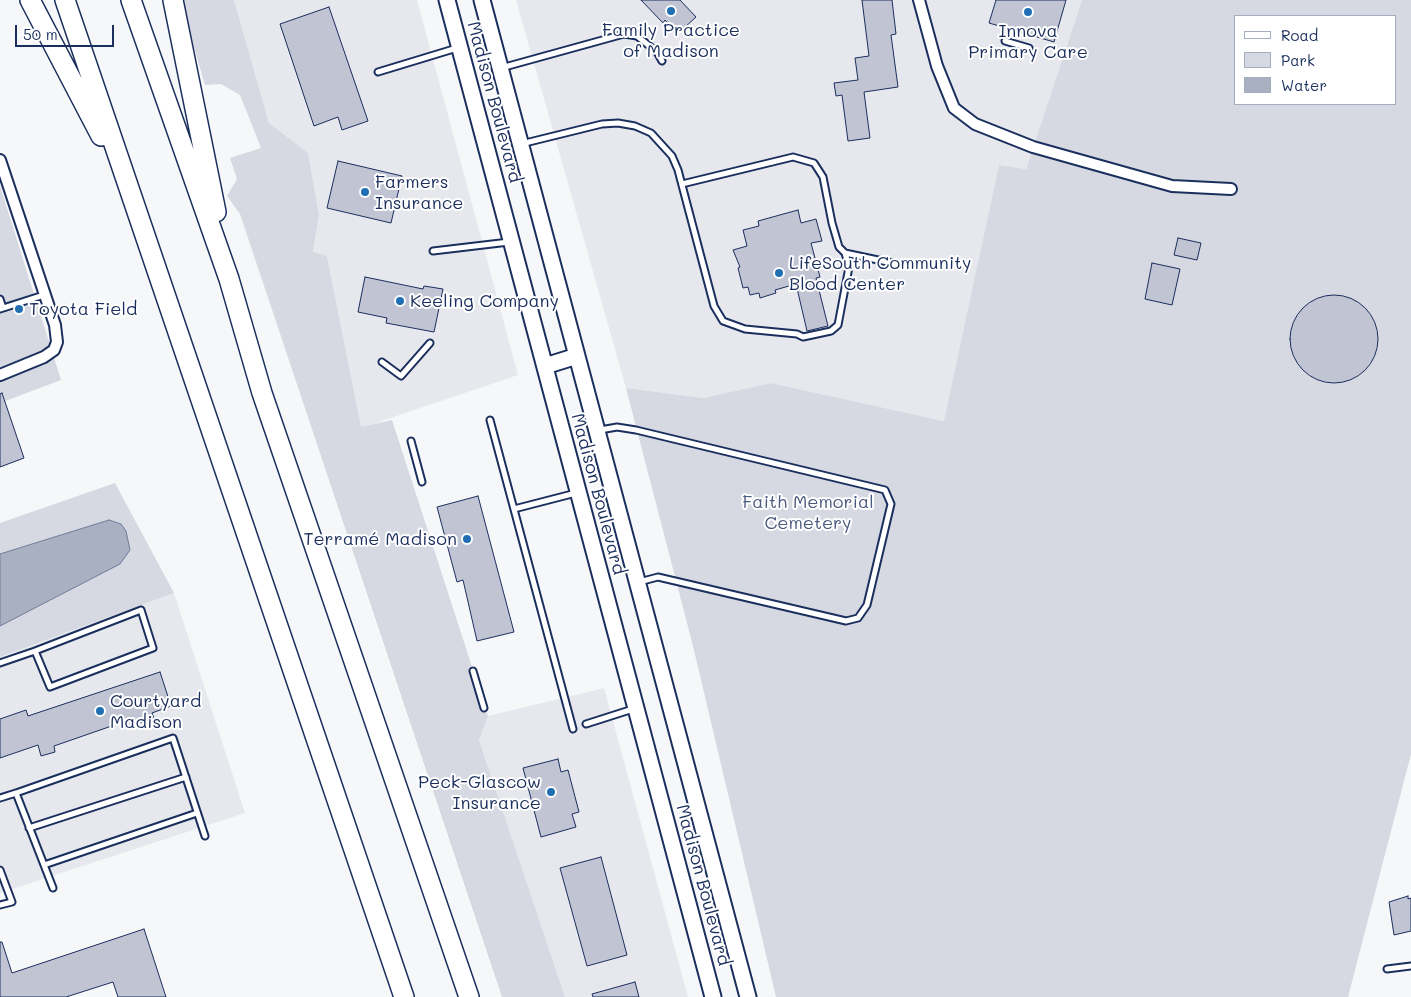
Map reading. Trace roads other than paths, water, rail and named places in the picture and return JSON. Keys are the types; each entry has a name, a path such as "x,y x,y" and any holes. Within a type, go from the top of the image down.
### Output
{"highway":[{"path":"30,0 130,191"},
{"path":"65,0 404,997"},
{"path":"132,0 229,279 268,412 469,997"},
{"path":"173,0 229,279"}],"main road":[{"name":"Madison Boulevard","path":"447,0 713,997"},
{"name":"Madison Boulevard","path":"482,0 748,997"},
{"path":"545,366 577,356"}],"street":[{"path":"919,0 937,66 954,108 975,124 1033,147 1172,186 1231,189"},
{"path":"0,160 55,325 56,342 54,350 44,357 0,375"}],"lane":[{"path":"500,68 624,34 637,36 656,52 662,61"},
{"path":"1005,41 1028,48"},
{"path":"378,72 460,47"},
{"path":"521,144 602,124 618,123 635,126 651,133 672,156 682,184 714,306 723,321 745,329 797,334 804,337 831,331 838,325 849,267 845,253 839,247 832,223 823,177 814,163 793,157 682,184"},
{"path":"433,251 512,242"},
{"path":"845,253 897,264"},
{"path":"0,299 2,308 44,295"},
{"path":"382,362 401,376 430,343"},
{"path":"490,420 573,730"},
{"path":"597,430 617,428 636,430 715,450 799,468 885,490 890,504 867,605 858,618 846,621 658,577 638,582"},
{"path":"412,441 422,482"},
{"path":"514,508 579,492"},
{"path":"0,663 141,610 153,648 50,687 35,651"},
{"path":"473,671 484,708"},
{"path":"586,724 636,708"},
{"path":"0,798 173,738 205,836"},
{"path":"29,828 186,776"},
{"path":"16,794 53,888"},
{"path":"44,865 198,813"},
{"path":"0,870 12,902 0,905"},
{"path":"1387,969 1411,966"}],"water":[{"path":"109,520 121,524 126,531 130,550 120,564 0,626 0,554"}],"place":[{"name":"Family Practice of Madison","path":"671,11"},
{"name":"Innova Primary Care","path":"1028,12"},
{"name":"Farmers Insurance","path":"365,192"},
{"name":"LifeSouth Community Blood Center","path":"779,273"},
{"name":"Keeling Company","path":"400,301"},
{"name":"Toyota Field","path":"19,309"},
{"name":"Terramé Madison","path":"467,539"},
{"name":"Courtyard Madison","path":"100,711"},
{"name":"Peck-Glascow Insurance","path":"551,792"}],"park label":[{"name":"Faith Memorial Cemetery","path":"808,512"}]}
